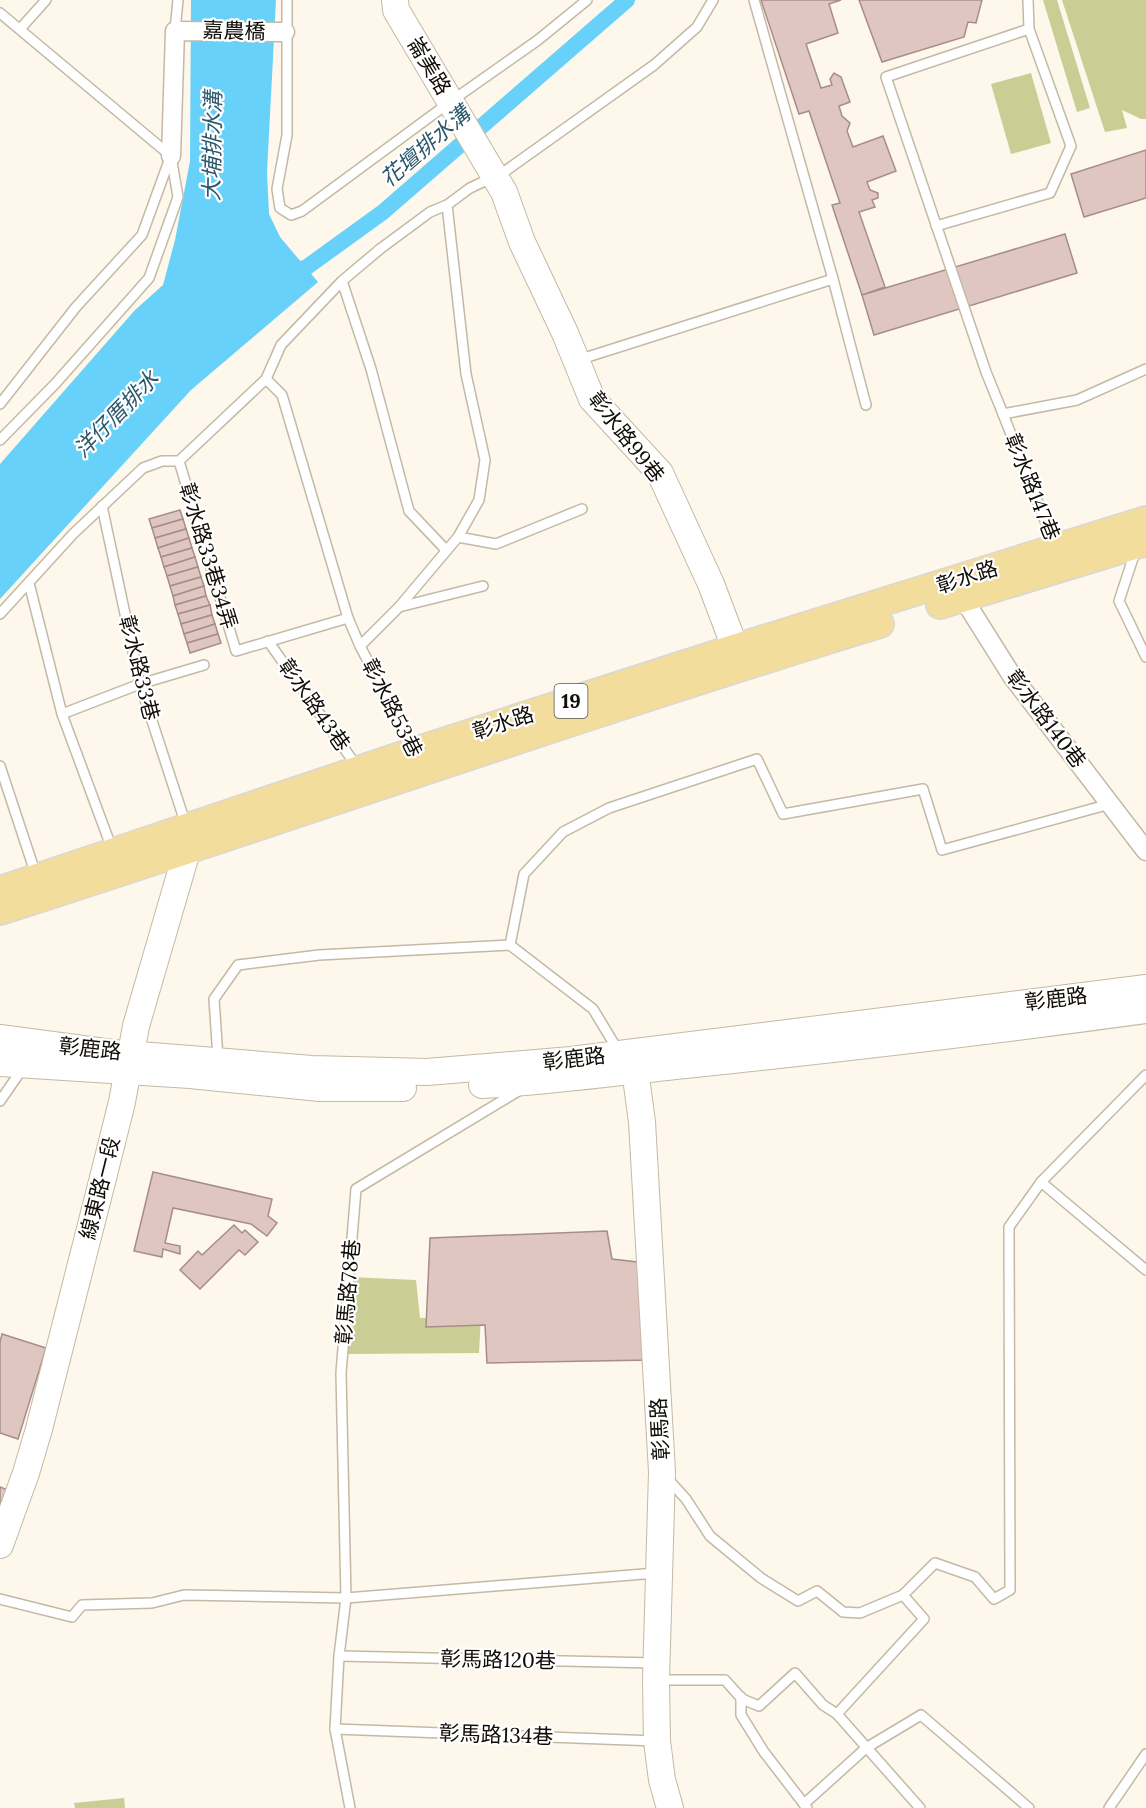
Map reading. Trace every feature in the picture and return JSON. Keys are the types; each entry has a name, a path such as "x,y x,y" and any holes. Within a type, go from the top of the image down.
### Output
{"main road":[{"name":"崙美路","path":"395,0 396,10 492,172"},
{"name":"彰水路99巷","path":"492,172 504,192 522,242 592,399 660,473 711,584 738,657"},
{"name":"彰水路","path":"0,890 113,851 187,839 420,760 738,657 1061,557 1143,535"},
{"name":"彰水路","path":"0,911 360,770 420,760"},
{"name":"線東路一段","path":"0,1545 39,1429 105,1170 136,1026 187,839"},
{"name":"彰鹿路","path":"995,1019 1146,988"},
{"name":"彰鹿路","path":"12,1065 218,1060 312,1069 427,1072 511,1066 628,1062 995,1019 1146,1010"},
{"name":"彰鹿路","path":"0,1038 130,1062 320,1088 430,1088 531,1083 628,1062"},
{"name":"彰馬路","path":"628,1062 642,1122 662,1472 656,1672 657,1741 658,1762 670,1808"}],"street":[{"name":"嘉農橋","path":"184,30 281,33"},
{"path":"171,156 184,30"},
{"name":"彰水路140巷","path":"961,589 1012,676 1146,851"}],"lane":[{"path":"20,29 46,0"},
{"path":"178,0 184,30"},
{"path":"287,0 281,33 287,135 277,189 279,208 291,215 302,211 538,40 587,0"},
{"path":"446,550 409,511 371,369 342,281 430,212 447,205 492,172 504,171 654,65 698,27 713,0"},
{"path":"754,0 866,405"},
{"path":"936,226 1050,193 1071,146 1029,29 1028,0"},
{"path":"0,13 171,156 178,197 149,278 55,384 0,440"},
{"path":"1003,414 986,372 886,77 1029,29"},
{"path":"0,404 76,307 142,235 171,156"},
{"path":"360,646 399,607 458,537 479,500 485,460 466,374 447,205"},
{"path":"576,361 833,279"},
{"name":"彰水路33巷34弄","path":"0,614 102,506 143,468 162,461 179,461 266,379 282,345 342,281"},
{"name":"彰水路147巷","path":"1061,557 1003,414 1077,400 1146,369"},
{"name":"彰水路53巷","path":"266,379 282,395 348,618 360,646 420,760"},
{"name":"彰水路33巷34弄","path":"179,461 236,651 268,641"},
{"name":"彰水路33巷","path":"102,506 140,684 187,839"},
{"path":"458,537 496,544 582,509"},
{"path":"1143,535 1119,601 1146,657"},
{"path":"29,583 62,714 113,851"},
{"path":"399,607 483,586"},
{"path":"268,641 348,618"},
{"name":"彰水路43巷","path":"268,641 360,770"},
{"path":"62,714 140,684 204,665"},
{"path":"510,945 524,874 563,832 609,808 758,759 783,814 923,789 942,850 1110,804"},
{"path":"0,766 37,877"},
{"path":"218,1060 214,999 238,965 319,955 510,945 593,1009 628,1062"},
{"path":"0,1101 12,1065"},
{"path":"662,1472 686,1498 710,1536 761,1578 798,1601 817,1591 843,1612 860,1613 903,1595 936,1563 975,1577 994,1599 1010,1590 1009,1227 1041,1182 1146,1075"},
{"name":"彰馬路78巷","path":"346,1598 341,1373 356,1188 531,1083"},
{"path":"1041,1182 1146,1270"},
{"path":"0,1599 72,1617 82,1605 152,1603 184,1595 346,1598 659,1573"},
{"path":"837,1714 924,1619 903,1595"},
{"path":"346,1598 339,1656 335,1729 350,1808"},
{"name":"彰馬路120巷","path":"339,1656 656,1672 725,1680 741,1697"},
{"path":"920,1808 866,1748 837,1714 823,1705 795,1673 759,1706 741,1697 741,1715 764,1752 806,1806 866,1748 921,1715 1029,1808"},
{"name":"彰馬路134巷","path":"335,1729 657,1741"},
{"path":"1109,1808 1146,1754"}],"green space":[{"path":"1043,0 1057,0 1090,108 1077,112"},
{"path":"1062,0 1146,0 1146,119 1122,110 1127,128 1105,132"},
{"path":"1031,73 1051,143 1011,154 991,84"},
{"path":"349,1277 416,1280 420,1318 481,1316 479,1353 347,1354"},
{"path":"124,1798 125,1808 75,1808 74,1803"}],"water":[{"path":"191,0 276,0 267,172 269,214 280,237 318,282 191,390 0,599 0,464 135,310 163,285 175,240 190,161"}],"building":[{"path":"761,0 841,0 829,4 838,33 806,44 821,88 832,85 830,79 834,73 841,77 850,102 839,106 842,116 850,123 847,131 853,147 883,136 896,171 867,182 870,190 878,193 878,198 872,200 875,207 859,212 885,287 862,295 832,205 840,203 809,111 799,114"},
{"path":"859,0 982,0 976,23 968,22 964,37 882,62"},
{"path":"1146,150 1146,198 1084,217 1071,174"},
{"path":"1065,234 1077,273 874,335 862,295"},
{"path":"180,510 183,519 152,528 149,519"},
{"path":"183,519 186,529 155,538 152,528"},
{"path":"186,529 189,538 158,548 155,538"},
{"path":"189,538 192,548 161,557 158,548"},
{"path":"192,548 195,557 164,567 161,557"},
{"path":"195,557 198,567 167,576 164,567"},
{"path":"198,567 201,577 170,586 167,576"},
{"path":"201,577 204,586 173,596 170,586"},
{"path":"204,586 206,596 175,605 173,596"},
{"path":"206,596 210,605 178,614 175,605"},
{"path":"210,605 212,615 181,624 178,614"},
{"path":"212,615 215,624 184,634 181,624"},
{"path":"215,624 218,634 187,643 184,634"},
{"path":"218,634 221,643 190,653 187,643"},
{"path":"153,1172 272,1199 268,1216 277,1223 267,1236 251,1224 173,1208 165,1243 180,1246 180,1254 163,1249 162,1257 134,1251"},
{"path":"234,1225 242,1233 245,1230 258,1242 245,1255 239,1250 200,1289 180,1270 198,1251 202,1255"},
{"path":"607,1231 612,1259 646,1263 650,1360 487,1363 485,1325 426,1327 430,1238"},
{"path":"2,1334 46,1348 18,1439 0,1433 0,1342"},
{"path":"0,1487 10,1491 0,1514"}],"waterway":[{"name":"花壇排水溝","path":"285,274 307,267 383,212 627,0"}],"water label":[{"name":"大埔排水溝","path":"212,146"},
{"name":"洋仔厝排水","path":"116,414"}]}
